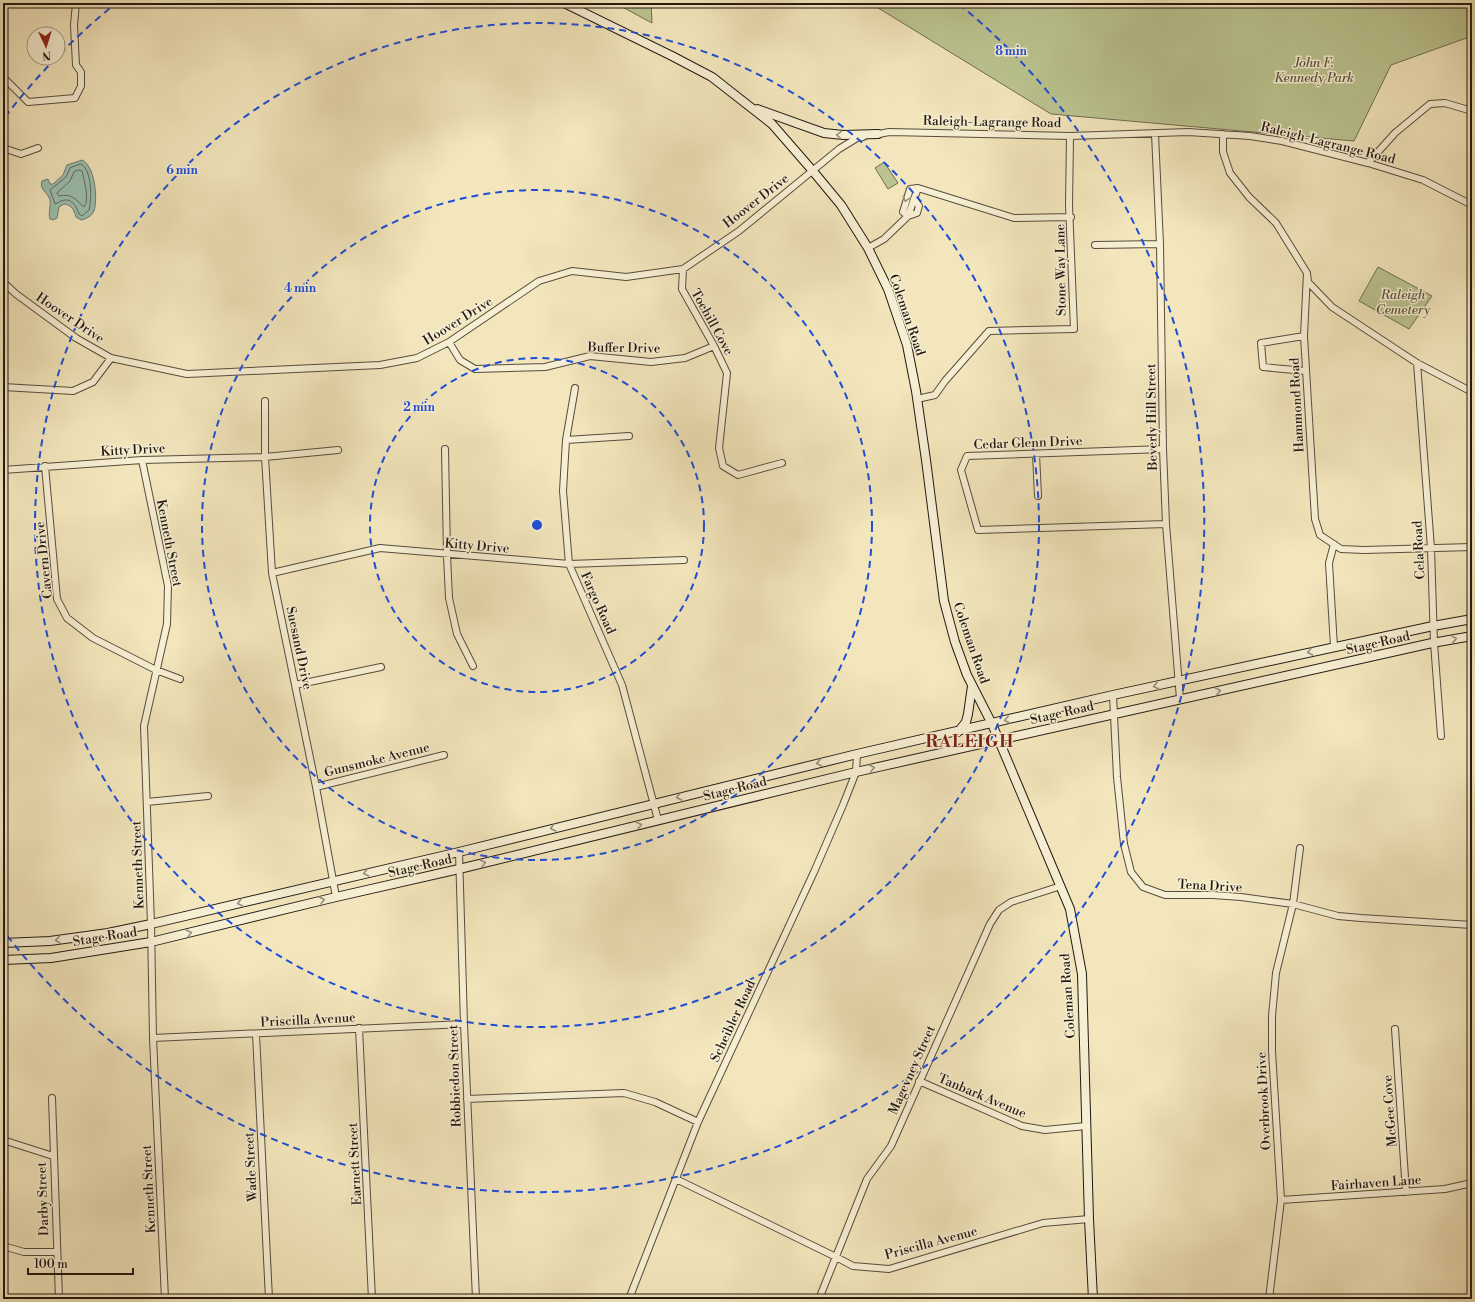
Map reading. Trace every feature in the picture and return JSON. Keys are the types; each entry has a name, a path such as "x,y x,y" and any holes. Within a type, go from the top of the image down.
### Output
{"main road":[{"path":"564,3 712,77 772,124 812,170"},
{"path":"749,106 824,133 843,135 878,134"},
{"name":"Coleman Road","path":"812,170 841,205 868,248 888,289 907,345 918,399 944,601 955,642 972,686 992,724 1070,909 1082,974 1089,1219 1094,1299"},
{"name":"Stage Road","path":"3,943 50,941 108,933 151,924 459,852 857,754 958,732 1113,695 1433,626 1472,619"},
{"name":"Stage Road","path":"3,960 51,958 151,942 459,869 856,772 1180,699 1472,636"},
{"path":"958,732 966,722 972,686"}],"street":[{"path":"3,9 6,3"},
{"path":"3,77 28,102 75,98 81,86 81,72 76,65 74,25 76,3"},
{"path":"1368,163 1395,133 1430,104 1445,103 1472,111"},
{"name":"Raleigh-Lagrange Road","path":"812,170 839,149 858,138 888,132 1070,136 1188,132 1223,134 1282,141 1368,163 1423,180 1472,205"},
{"name":"Beverly Hill Street","path":"1155,134 1160,244 1163,449 1166,524 1177,681 1180,699"},
{"path":"1223,134 1223,152 1230,173 1248,197 1276,223 1307,273 1308,282 1332,307 1417,363 1472,392"},
{"path":"908,216 903,212 910,188 918,188 1014,218 1071,217 1069,205 1070,136"},
{"path":"3,148 21,154 38,148"},
{"name":"Hoover Drive","path":"3,282 16,294 76,338 111,358 187,374 380,365 416,358 449,342 539,281 572,271 626,277 683,269 739,231 812,170"},
{"path":"868,248 884,239 908,216 917,213 919,206 914,199 918,188"},
{"name":"Stone Way Lane","path":"918,399 935,395 945,381 989,331 1074,329 1071,217"},
{"path":"1095,246 1160,244"},
{"name":"Toehill Cove","path":"683,269 682,289 714,346 727,374 719,448 723,466 738,475 782,463"},
{"name":"Hammond Road","path":"1307,273 1304,336 1305,371 1315,519 1320,535 1334,544"},
{"path":"1304,336 1261,343 1263,367 1305,371"},
{"name":"Buffer Drive","path":"449,342 460,360 475,369 545,367 590,356 651,362 684,358 714,346"},
{"path":"3,387 73,391 93,382 111,358"},
{"name":"Cela Road","path":"1417,363 1431,548 1433,626 1441,736"},
{"name":"Fargo Road","path":"575,388 566,440 563,491 569,564 622,685 658,820"},
{"name":"Suesand Drive","path":"265,402 265,457 272,573 316,787 336,897"},
{"path":"566,440 629,436"},
{"path":"445,449 449,598 457,634 473,666"},
{"name":"Cedar Glenn Drive","path":"1163,449 967,456 961,470 978,530 1166,524"},
{"name":"Kitty Drive","path":"3,470 142,460 265,457 338,450"},
{"path":"1036,454 1038,496"},
{"name":"Kenneth Street","path":"142,460 168,586 167,624 144,726 151,924 153,1038 165,1299"},
{"name":"Cavern Drive","path":"45,466 57,599 67,618 93,638 156,670 180,679"},
{"path":"1334,647 1329,563 1334,544 1341,549 1364,550 1472,547"},
{"name":"Kitty Drive","path":"272,573 380,548 447,555 569,564 684,560"},
{"path":"295,685 381,667"},
{"name":"Tena Drive","path":"1113,695 1117,777 1124,844 1131,872 1143,887 1164,895 1213,895 1293,904 1338,916 1353,918 1472,925"},
{"name":"Scheibler Road","path":"628,1299 698,1122 816,867 856,772 857,754"},
{"name":"Gunsmoke Avenue","path":"316,787 444,755"},
{"path":"147,802 208,796"},
{"name":"Overbrook Drive","path":"1269,1299 1281,1200 1272,1050 1272,1016 1276,973 1293,904 1300,848"},
{"name":"Robbiedon Street","path":"459,852 464,1024 476,1299"},
{"name":"Magevney Street","path":"819,1299 867,1179 891,1146 990,924 999,910 1011,902 1061,886"},
{"name":"Priscilla Avenue","path":"153,1038 464,1024"},
{"name":"Earnett Street","path":"360,1028 372,1299"},
{"name":"McGee Cove","path":"1395,1029 1406,1192"},
{"name":"Wade Street","path":"256,1034 269,1299"},
{"name":"Tanbark Avenue","path":"919,1081 1022,1126 1045,1130 1086,1126"},
{"path":"467,1099 624,1093 655,1102 698,1122"},
{"name":"Darby Street","path":"52,1098 59,1299"},
{"path":"3,1140 53,1156"},
{"name":"Priscilla Avenue","path":"676,1179 836,1256 853,1266 889,1269 1043,1223 1089,1219"},
{"name":"Fairhaven Lane","path":"1281,1200 1445,1189 1472,1183"},
{"path":"3,1246 24,1252 57,1252"}],"green space":[{"path":"615,3 651,3 652,23"},
{"name":"John F. Kennedy Park","path":"870,3 1472,3 1472,36 1391,65 1354,141 1051,114"},
{"path":"884,162 898,183 888,189 875,168"},
{"name":"Raleigh Cemetery","path":"1378,267 1432,296 1409,329 1359,301"}],"water":[{"path":"82,160 86,163 93,176 96,199 93,213 89,217 81,220 76,217 71,207 64,204 59,207 57,218 53,220 50,219 50,200 42,187 42,181 48,179 50,184 53,184 63,175 67,165"}],"district":[{"name":"RALEIGH","path":"970,742"}]}
